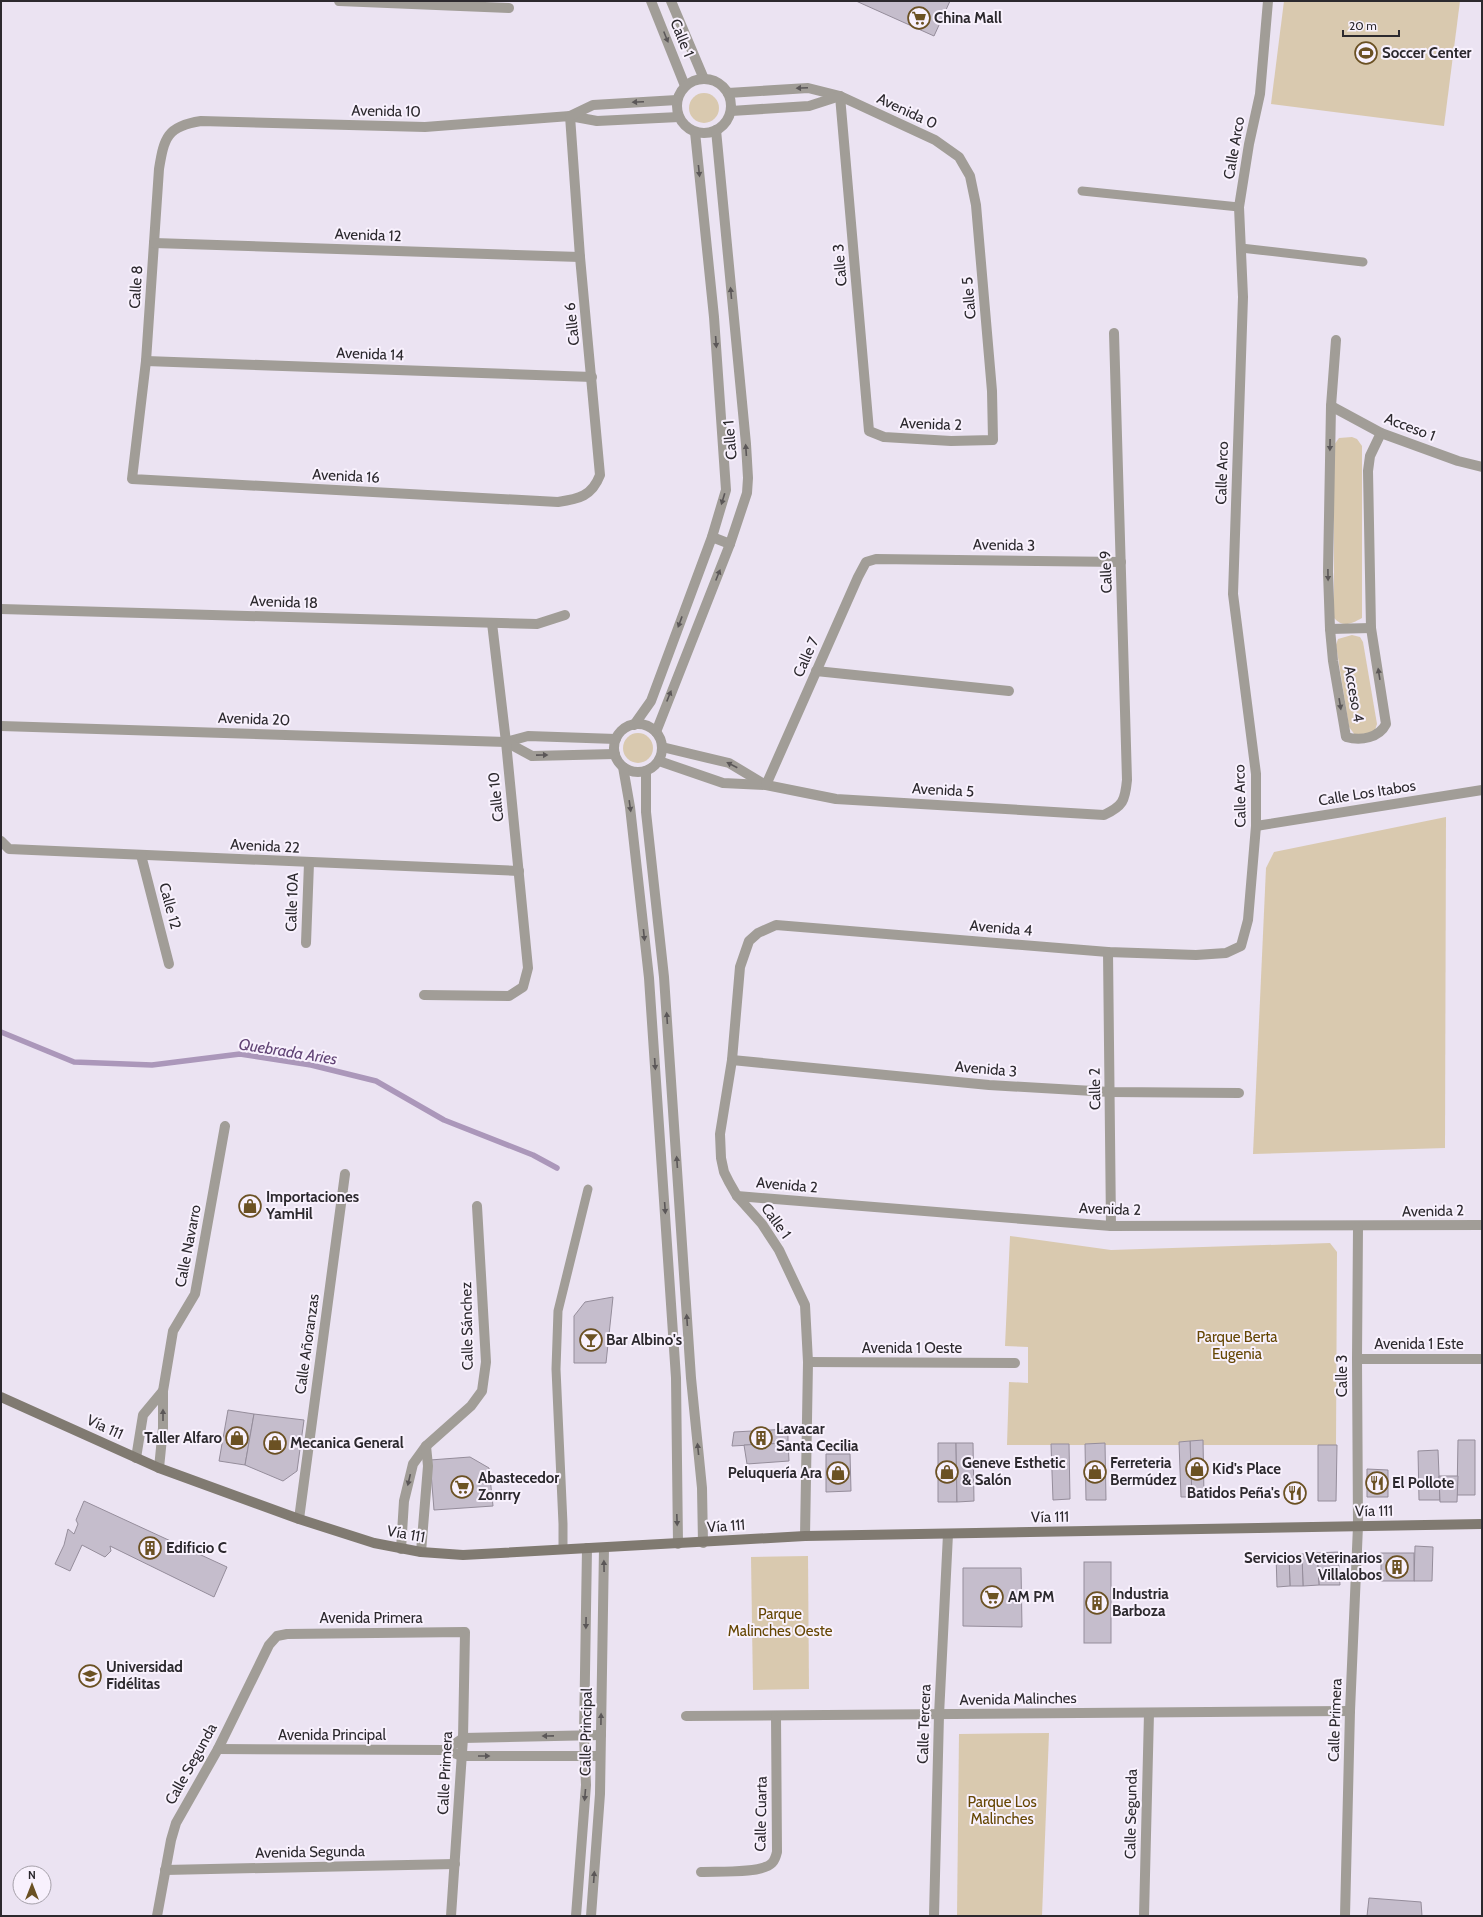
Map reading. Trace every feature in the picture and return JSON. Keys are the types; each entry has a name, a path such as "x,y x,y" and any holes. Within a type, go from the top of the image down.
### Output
{"main road":[{"name":"Vía 111","path":"1,1397 159,1468 299,1519 374,1543 421,1552 463,1555 703,1543 805,1536 1482,1524"}],"street":[{"path":"339,1 427,3 509,8"},
{"name":"Calle 1","path":"651,1 685,86"},
{"name":"Calle 1","path":"671,1 704,78"},
{"name":"Calle Arco","path":"1241,946 1248,920 1256,826 1256,774 1233,594 1243,296 1239,207 1249,144 1260,94 1268,1"},
{"path":"704,78 718,82 728,93 731,102 731,111 728,119 716,130 706,133 695,132 688,128 679,117 677,100 685,86 690,82 704,78"},
{"name":"Avenida 0","path":"728,93 808,88 840,96 935,140 959,157"},
{"path":"731,111 809,106 840,96"},
{"name":"Calle 3","path":"840,96 869,431"},
{"name":"Avenida 10","path":"570,116 593,105 677,100"},
{"name":"Avenida 10","path":"201,121 425,127 570,116 597,121 679,117"},
{"name":"Calle 6","path":"558,502 576,499 586,494 596,486 600,475 580,256 570,116"},
{"name":"Calle 8","path":"132,479 146,361 159,169 163,144 172,131 185,123 201,121"},
{"name":"Calle 1","path":"656,732 730,544 747,493 748,478 716,130"},
{"name":"Calle 1","path":"634,725 651,700 712,537 726,490 714,317 695,132"},
{"name":"Calle 5","path":"959,157 970,176 976,205 992,391 994,440"},
{"name":"Avenida 12","path":"154,243 580,256"},
{"path":"714,317 733,316"},
{"name":"Calle 9","path":"1114,333 1127,780 1126,796 1118,808"},
{"name":"Acceso 4","path":"1336,340 1330,406 1328,572 1330,630 1333,662 1346,737 1354,739 1373,736 1383,731 1386,724 1371,628 1368,471 1370,456 1380,433"},
{"name":"Avenida 14","path":"146,361 592,377"},
{"name":"Acceso 1","path":"1330,406 1380,433 1458,461 1482,467"},
{"name":"Avenida 2","path":"869,431 884,437 958,441 994,440"},
{"name":"Avenida 16","path":"132,479 558,502"},
{"path":"712,537 730,544"},
{"name":"Calle 7","path":"766,785 866,562 876,559 888,559"},
{"name":"Avenida 3","path":"888,559 1121,562"},
{"name":"Avenida 18","path":"1,609 537,624 565,615"},
{"name":"Calle 10","path":"424,995 509,996 523,987 528,968 506,742 492,623"},
{"path":"1330,630 1371,628"},
{"path":"816,671 1009,691"},
{"path":"624,767 638,772 646,771 658,761 662,747 656,732 646,726 634,725 624,730 616,739 615,754 624,767 630,807 649,978 676,1378 678,1544"},
{"name":"Avenida 20","path":"1,726 506,742"},
{"path":"506,742 528,736 616,739"},
{"path":"506,742 532,756 615,754"},
{"path":"662,747 729,763 766,785"},
{"path":"658,761 723,783 766,785"},
{"path":"646,771 646,812 664,977 691,1378 702,1488 703,1543"},
{"name":"Avenida 5","path":"766,785 836,799 1104,815 1118,808"},
{"name":"Calle Los Itabos","path":"1256,826 1482,790"},
{"name":"Avenida 22","path":"1,841 9,849 519,871"},
{"name":"Calle 12","path":"141,855 169,964"},
{"name":"Calle 10A","path":"306,943 309,862"},
{"name":"Avenida 4","path":"758,933 776,925 800,926 1108,952 1196,955 1226,953 1241,946"},
{"name":"Calle 1","path":"758,933 749,941 740,967 732,1060 720,1134 721,1158 724,1172 737,1196 762,1224 779,1250 805,1305 808,1362 805,1536"},
{"name":"Calle 2","path":"1108,952 1111,1226"},
{"path":"649,978 664,977"},
{"name":"Avenida 3","path":"732,1060 989,1084 1110,1092 1239,1093"},
{"name":"Calle Navarro","path":"159,1468 163,1428 163,1391 173,1331 195,1294 224,1126"},
{"name":"Calle Añoranzas","path":"299,1519 345,1174"},
{"path":"663,1183 678,1183"},
{"name":"Avenida 2","path":"737,1196 1111,1226 1358,1227 1482,1225"},
{"name":"Calle Sánchez","path":"401,1549 404,1500 413,1464 426,1446 471,1406 482,1391 486,1362 478,1206"},
{"name":"Calle 3","path":"1358,1227 1358,1526"},
{"name":"Avenida 1 Este","path":"1357,1359 1482,1359"},
{"name":"Avenida 1 Oeste","path":"808,1362 1015,1363"},
{"path":"676,1378 691,1378"},
{"path":"136,1458 143,1415 163,1391"},
{"path":"421,1552 428,1466 426,1446"},
{"name":"Calle Primera","path":"1345,1916 1350,1711 1358,1526"},
{"name":"Calle Tercera","path":"934,1916 939,1715 948,1534"},
{"name":"Calle Principal","path":"576,1916 586,1785 584,1735 587,1548"},
{"name":"Calle Principal","path":"591,1916 600,1794 604,1548"},
{"name":"Calle Primera","path":"451,1916 463,1738 465,1632"},
{"name":"Avenida Primera","path":"277,1636 287,1634 465,1632"},
{"name":"Calle Segunda","path":"157,1916 171,1840 176,1823 218,1749 269,1645 277,1636"},
{"name":"Avenida Malinches","path":"686,1716 1350,1711"},
{"name":"Calle Segunda","path":"1144,1916 1149,1713"},
{"name":"Calle Cuarta","path":"701,1872 758,1870 772,1864 776,1857 776,1716"},
{"path":"446,1750 463,1738 601,1735"},
{"name":"Avenida Principal","path":"218,1749 446,1750 462,1756 600,1756"},
{"name":"Avenida Segunda","path":"165,1870 455,1864"}],"lane":[{"path":"1082,191 1239,207"},
{"path":"1241,248 1362,262"},
{"path":"563,1549 556,1369 558,1311 588,1189"}],"green space":[{"name":"Soccer Center","path":"1284,1 1460,1 1444,126 1271,104"},
{"path":"704,93 715,97 719,108 715,119 704,123 693,119 689,108 693,97"},
{"path":"1352,437 1357,439 1362,446 1362,618 1351,623 1344,624 1334,618 1334,445 1339,438"},
{"path":"1352,635 1360,637 1363,642 1377,724 1375,730 1370,733 1355,735 1349,727 1336,645 1338,639"},
{"path":"638,733 649,737 653,748 649,759 638,763 627,759 623,748 627,737"},
{"path":"1446,817 1445,1148 1253,1154 1266,868 1274,852"},
{"name":"Parque Berta Eugenia","path":"1010,1236 1111,1250 1330,1243 1337,1252 1336,1445 1007,1445 1009,1382 1028,1383 1028,1347 1005,1346"},
{"name":"Parque Malinches Oeste","path":"808,1556 809,1689 753,1690 751,1557"},
{"name":"Parque Los Malinches","path":"1049,1733 1042,1916 957,1916 959,1734"}],"building":[{"name":"China Mall","path":"856,1 950,1 934,36"},
{"name":"Bar Albino's","path":"613,1297 606,1363 574,1363 574,1316 585,1302"},
{"name":"Taller Alfaro","path":"228,1410 254,1414 245,1465 219,1461"},
{"name":"Mecanica General","path":"254,1414 304,1420 297,1471 283,1481 245,1465"},
{"name":"Lavacar Santa Cecilia","path":"788,1429 788,1443 732,1446 734,1432"},
{"name":"Kid's Place","path":"1203,1440 1204,1496 1192,1497 1190,1441"},
{"path":"1458,1440 1475,1440 1475,1495 1457,1495"},
{"path":"1190,1441 1192,1497 1181,1497 1179,1442"},
{"path":"788,1443 789,1461 747,1464 744,1445"},
{"name":"Geneve Esthetic & Salón","path":"938,1443 956,1443 957,1502 938,1502"},
{"path":"956,1443 973,1443 974,1501 957,1502"},
{"name":"Ferreteria Bermúdez","path":"1105,1443 1106,1500 1086,1500 1085,1444"},
{"path":"1051,1444 1069,1444 1070,1499 1053,1500"},
{"path":"1318,1445 1337,1445 1336,1501 1318,1501"},
{"path":"1438,1450 1440,1500 1419,1500 1418,1451"},
{"name":"Peluquería Ara","path":"826,1454 850,1454 851,1491 826,1492"},
{"name":"Abastecedor Zonrry","path":"470,1457 489,1468 493,1506 434,1510 430,1460"},
{"name":"El Pollote","path":"1367,1469 1388,1470 1388,1497 1367,1497"},
{"path":"1439,1476 1458,1476 1457,1502 1440,1502"},
{"name":"Edificio C","path":"84,1501 227,1567 214,1597 110,1546 111,1551 105,1557 82,1545 70,1571 55,1564 64,1545 68,1529 74,1534 78,1524 76,1520"},
{"path":"1415,1546 1433,1547 1432,1581 1414,1581"},
{"path":"1338,1552 1340,1585 1319,1585 1317,1553"},
{"path":"1317,1553 1319,1585 1303,1586 1302,1554"},
{"name":"Servicios Veterinarios Villalobos","path":"1381,1553 1414,1553 1414,1581 1381,1581"},
{"path":"1302,1554 1303,1586 1290,1586 1289,1555"},
{"path":"1276,1555 1289,1555 1290,1586 1277,1587"},
{"name":"Industria Barboza","path":"1084,1562 1111,1562 1111,1643 1084,1643"},
{"name":"AM PM","path":"963,1568 1021,1568 1022,1627 963,1626"},
{"path":"1369,1898 1421,1902 1422,1916 1367,1916"}],"waterway":[{"name":"Quebrada Aries","path":"1,1032 74,1062 152,1065 240,1054 311,1065 376,1081 444,1120 533,1155 557,1168"}],"place":[{"name":"China Mall","path":"919,18"},
{"name":"Soccer Center","path":"1366,53"},
{"name":"Importaciones YamHil","path":"250,1206"},
{"name":"Bar Albino's","path":"591,1340"},
{"name":"Taller Alfaro","path":"237,1438"},
{"name":"Lavacar Santa Cecilia","path":"761,1438"},
{"name":"Mecanica General","path":"275,1443"},
{"name":"Kid's Place","path":"1197,1469"},
{"name":"Geneve Esthetic & Salón","path":"947,1472"},
{"name":"Ferreteria Bermúdez","path":"1095,1472"},
{"name":"Peluquería Ara","path":"838,1473"},
{"name":"El Pollote","path":"1377,1483"},
{"name":"Abastecedor Zonrry","path":"462,1487"},
{"name":"Batidos Peña's","path":"1295,1493"},
{"name":"Edificio C","path":"150,1548"},
{"name":"Servicios Veterinarios Villalobos","path":"1397,1567"},
{"name":"AM PM","path":"992,1597"},
{"name":"Industria Barboza","path":"1097,1603"},
{"name":"Universidad Fidélitas","path":"90,1676"}]}
